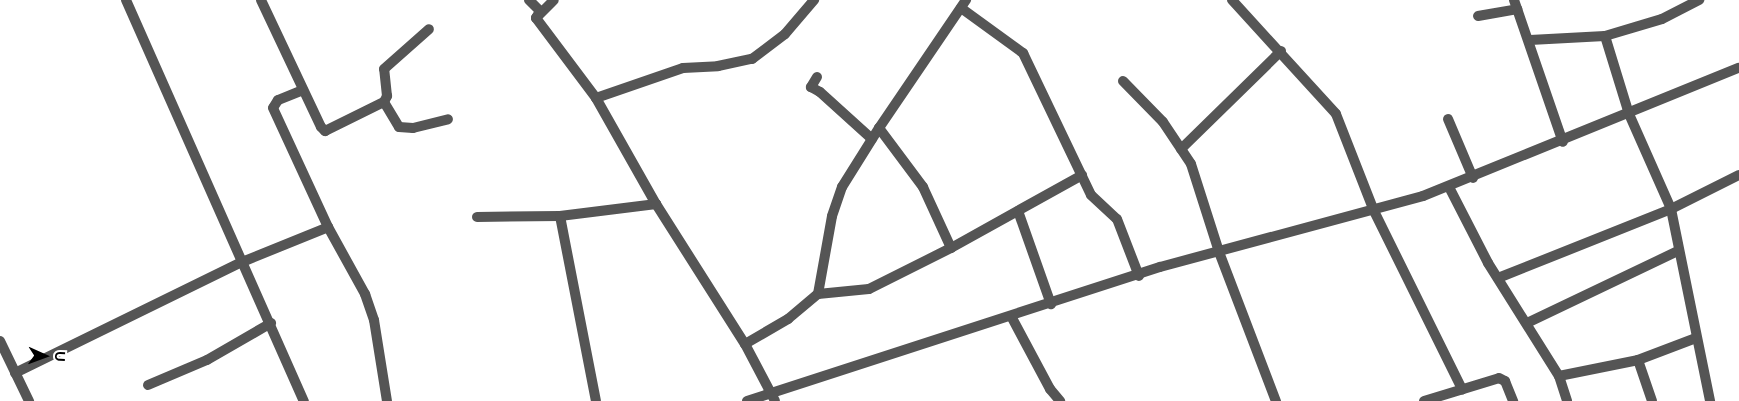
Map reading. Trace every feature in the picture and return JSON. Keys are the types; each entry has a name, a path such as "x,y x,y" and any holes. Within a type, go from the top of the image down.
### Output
{"street":[{"path":"126,0 304,401"},
{"path":"261,0 321,128 325,131 384,102 387,96 384,69 429,29"},
{"path":"529,0 540,11 536,18"},
{"path":"536,18 554,0"},
{"path":"596,98 683,68 726,65 752,59 785,34 814,0"},
{"path":"1232,0 1281,51 1336,114 1374,211 1462,389"},
{"path":"1530,40 1605,36 1662,19 1699,0"},
{"path":"818,294 837,199 878,128 964,4 1023,53 1091,195 1117,219 1139,276"},
{"path":"1478,16 1515,4 1530,40 1563,142"},
{"path":"536,18 596,98 656,204 745,344 773,398"},
{"path":"1605,36 1629,114 1671,209 1678,251 1710,401"},
{"path":"1181,149 1281,51"},
{"path":"747,401 773,398 893,351 1139,276 1219,252 1374,211 1449,187 1563,142 1739,68"},
{"path":"817,77 811,87 820,92 872,139"},
{"path":"1123,81 1163,122 1191,164 1219,252 1276,401"},
{"path":"303,90 278,100 273,108 328,227 365,294 374,320 387,401"},
{"path":"384,102 399,127 413,128 448,120"},
{"path":"1448,119 1473,178"},
{"path":"878,128 924,187 951,248"},
{"path":"745,344 788,319 818,294 869,289 951,248 1082,174"},
{"path":"1498,278 1671,209 1739,175"},
{"path":"1449,187 1498,278 1559,376 1567,401"},
{"path":"477,217 560,216 656,204"},
{"path":"1018,211 1051,304"},
{"path":"560,216 596,401"},
{"path":"15,373 242,262 328,227"},
{"path":"1527,324 1678,251"},
{"path":"1011,316 1050,389 1060,401"},
{"path":"148,385 207,360 271,323"},
{"path":"1559,376 1638,360 1696,338"},
{"path":"0,341 29,401"},
{"path":"1638,360 1652,401"},
{"path":"1424,401 1502,378 1513,401"}]}
